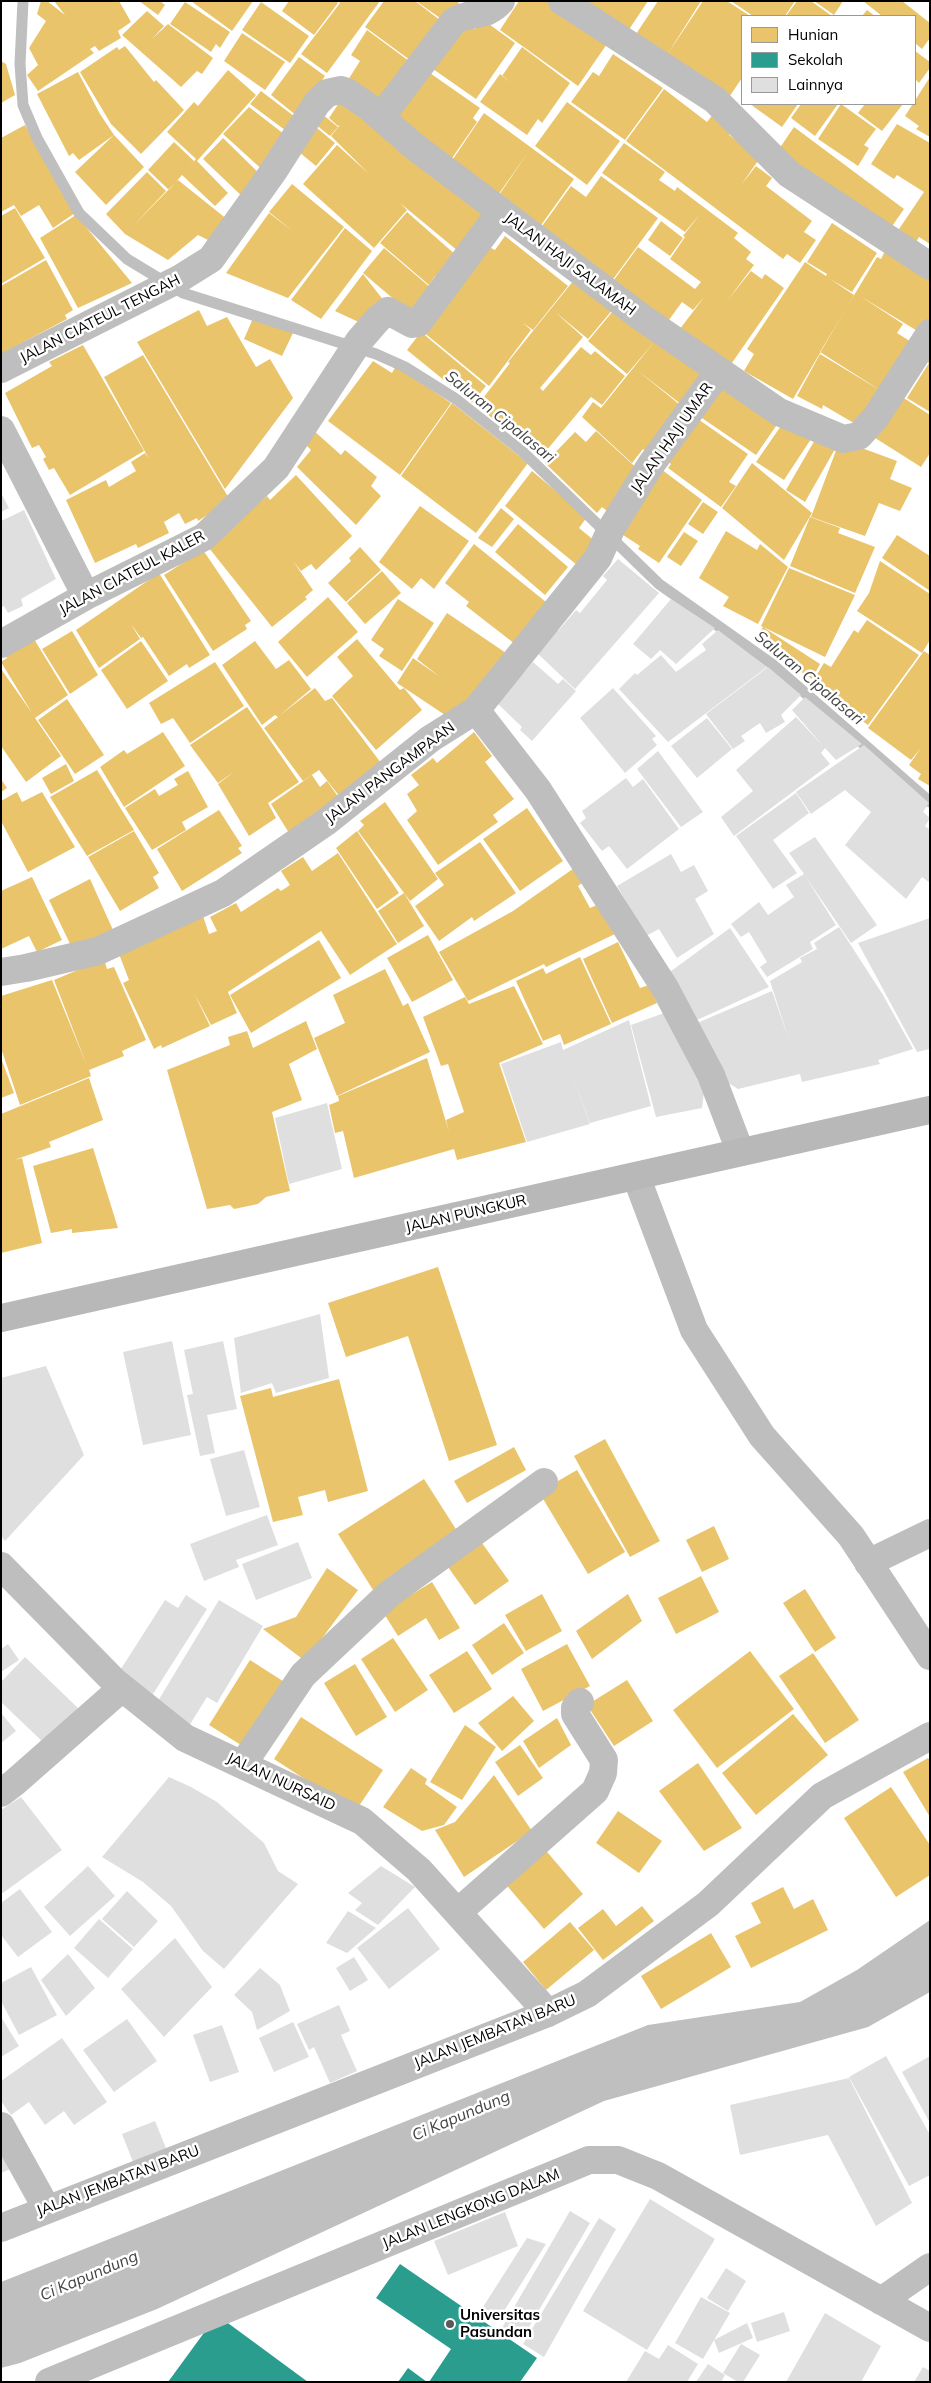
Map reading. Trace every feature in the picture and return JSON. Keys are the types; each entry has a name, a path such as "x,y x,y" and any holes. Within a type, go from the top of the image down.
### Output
{"main road":[{"name":"JALAN PUNGKUR","path":"1,1318 740,1151 930,1110"}],"street":[{"path":"380,117 454,21 464,15 485,13 492,10 501,1"},
{"path":"562,1 715,100 789,174 930,266"},
{"name":"JALAN CIATEUL TENGAH","path":"1,369 188,274 211,259 273,172 317,103 335,90 347,92 415,147 501,211"},
{"name":"JALAN HAJI SALAMAH","path":"351,353 386,311 412,324 418,323 501,211 641,317 719,371"},
{"name":"JALAN HAJI UMAR","path":"476,710 598,558 650,466 719,371 779,412 843,439 851,438 859,436 876,417 930,333"},
{"name":"JALAN CIATEUL KALER","path":"1,644 86,596 204,537 276,468 351,353"},
{"path":"1,430 86,596"},
{"path":"476,710 538,790 664,988 711,1075 740,1151"},
{"name":"JALAN PANGAMPAAN","path":"1,972 98,951 223,893 326,822 430,739 476,710"},
{"path":"636,1176 694,1330 762,1436 850,1536 930,1656"},
{"path":"243,1764 303,1675 389,1594 544,1482"},
{"path":"868,1563 930,1533"},
{"name":"JALAN NURSAID","path":"1,1566 122,1688 186,1738 362,1821 419,1870 548,2013"},
{"path":"1,1793 14,1784 122,1688"},
{"path":"458,1912 595,1791 603,1773 604,1760 575,1714 575,1708 580,1702"},
{"name":"JALAN JEMBATAN BARU","path":"1,2228 548,2013 587,1994 708,1904 822,1796 930,1736"},
{"path":"1,2126 48,2209"},
{"name":"JALAN LENGKONG DALAM","path":"49,2382 589,2160 618,2160 658,2176 930,2328"},
{"path":"881,2301 930,2267"}],"water":[{"name":"Ci Kapundung","path":"930,1920 930,1992 868,2027 604,2101 157,2309 20,2363 1,2368 1,2282 648,2025 800,2002 857,1970"}],"building: Hunian":[{"path":"41,1 47,1 65,15 54,1 119,1 131,22 118,31 121,38 99,51 95,46 90,49 94,53 38,91 27,75 38,65 29,48 46,21 37,14"},
{"path":"139,1 160,1 165,5 158,15"},
{"path":"191,1 253,1 232,31"},
{"path":"289,1 336,1 338,3 314,35 282,11"},
{"path":"338,1 380,1 327,73 301,54 340,3"},
{"path":"384,1 415,1 445,24 414,63 365,27"},
{"path":"416,1 456,1 459,3 447,23"},
{"path":"519,1 553,1 609,41 578,86 500,30"},
{"path":"584,1 648,1 628,31"},
{"path":"658,1 701,1 667,55 703,1 727,1 748,15 741,15 741,79 727,100 634,37"},
{"path":"731,1 795,1 786,15 752,15"},
{"path":"797,1 811,1 831,15 787,15"},
{"path":"814,1 843,1 834,15"},
{"path":"863,1 902,1 930,23 930,38 922,49 916,44 916,15 881,15"},
{"path":"185,2 230,32 220,48 216,44 211,52 170,24"},
{"path":"261,2 309,36 290,63 242,30"},
{"path":"867,10 874,15 863,15"},
{"path":"147,11 164,26 152,39 168,24 213,58 202,74 197,71 181,87 122,35"},
{"path":"482,19 515,43 476,99 433,69 467,24 475,29"},
{"path":"367,30 413,64 382,102 348,80 360,61 351,55"},
{"path":"242,33 285,62 265,90 224,61"},
{"path":"125,46 154,82 156,80 184,110 141,154 111,124 80,72 117,47 119,50"},
{"path":"522,47 570,83 542,123 538,119 527,135 480,102 500,74 502,76"},
{"path":"916,52 930,62 930,68 919,83 916,80"},
{"path":"613,54 663,88 625,140 571,102 593,72 599,76"},
{"path":"299,57 325,76 297,116 271,95"},
{"path":"1,61 6,64 15,95 1,103"},
{"path":"228,70 256,95 197,161 228,193 215,206 182,175 169,190 148,170 174,142 194,161 188,168 196,159 167,132 194,102 198,106"},
{"path":"427,71 480,108 473,118 477,122 450,161 393,120"},
{"path":"78,72 100,114 114,135 79,160 73,153 69,156 37,94"},
{"path":"930,77 930,137 916,129 919,126 905,116 912,105 916,105 916,99"},
{"path":"664,89 707,122 714,113 734,128 729,135 760,158 741,185 756,166 772,178 766,186 812,221 804,232 816,240 800,263 787,254 783,259 626,141"},
{"path":"261,91 299,120 289,133 250,104"},
{"path":"341,100 492,210 458,251 400,203 407,210 374,248 303,184 337,145 368,173 331,136 340,125 338,126 329,118"},
{"path":"567,102 620,141 587,185 535,146"},
{"path":"751,105 797,105 782,127"},
{"path":"800,105 837,105 815,136 791,118"},
{"path":"840,105 876,129 864,145 869,148 858,166 818,139"},
{"path":"864,105 902,105 882,131 858,113"},
{"path":"249,107 284,134 266,173 223,134"},
{"path":"317,110 338,127 330,136 310,120"},
{"path":"484,113 574,179 539,228 497,198 529,151 498,195 451,162"},
{"path":"897,124 930,143 930,244 919,237 915,244 897,232 924,192 897,175 894,179 871,164"},
{"path":"25,125 75,213 53,228 39,205 21,216 14,205 1,212 1,138"},
{"path":"794,127 904,209 888,232 777,152"},
{"path":"317,128 335,143 316,166 299,152"},
{"path":"114,135 144,167 106,205 75,172"},
{"path":"223,138 265,179 245,199 203,159"},
{"path":"624,143 665,172 659,180 675,191 677,187 738,233 734,238 751,252 746,259 754,265 727,301 751,271 762,279 765,274 784,288 727,370 676,334 705,296 693,310 682,302 666,324 611,284 638,247 695,289 701,282 670,259 685,237 683,236 701,213 685,232 602,173"},
{"path":"147,172 166,191 132,227 178,180 233,224 210,241 198,235 168,260 125,234 106,214"},
{"path":"601,176 658,218 611,282 540,229 571,186 586,197"},
{"path":"292,184 344,227 288,298 226,273 269,213 294,232 269,212"},
{"path":"15,208 45,258 1,284 1,216"},
{"path":"407,212 457,256 439,279 435,276 429,285 380,243"},
{"path":"76,215 132,283 78,308 40,238"},
{"path":"661,221 683,238 670,256 648,240"},
{"path":"832,223 877,253 852,292 830,279 854,295 793,399 744,371 754,354 747,349 805,262 826,276 827,274 807,262"},
{"path":"345,228 372,251 321,319 291,300"},
{"path":"505,236 568,286 533,330 523,323 531,330 489,386 422,331 487,246 495,250"},
{"path":"384,248 431,288 410,313 363,273"},
{"path":"885,251 930,279 930,326 924,335 860,296 903,324 897,333 916,345 864,429 823,405 822,409 797,396 820,354 883,392 820,352 877,257 881,259"},
{"path":"46,260 73,310 65,315 67,319 1,354 1,286"},
{"path":"363,274 384,301 365,325 335,311"},
{"path":"578,275 619,302 588,339 554,311 583,337 540,388 543,391 581,347 591,355 595,351 625,376 602,405 591,397 541,457 477,406 510,363 508,362"},
{"path":"199,310 207,326 227,317 256,367 270,359 293,398 225,489 137,342"},
{"path":"613,311 655,341 627,374 588,341"},
{"path":"254,316 293,333 282,356 244,339"},
{"path":"421,332 486,386 472,403 407,350"},
{"path":"659,336 707,376 686,408 637,370 685,409 647,453 643,449 632,463 582,417 593,402 601,408"},
{"path":"83,345 144,451 70,495 54,468 49,470 43,459 46,457 39,445 32,448 5,393 52,366 49,362"},
{"path":"930,350 930,412 907,398 929,363 923,360"},
{"path":"143,355 230,500 198,521 197,518 185,524 179,513 164,522 169,533 138,548 136,544 95,563 66,500 106,480 109,487 136,471 131,462 145,453 149,459 104,377"},
{"path":"373,361 392,373 396,366 451,403 400,475 328,421"},
{"path":"722,382 783,416 756,455 699,416"},
{"path":"896,393 930,415 930,453 921,467 872,436"},
{"path":"452,403 528,463 476,533 401,476"},
{"path":"695,417 748,454 729,482 736,486 721,507 668,468 671,464 664,459"},
{"path":"783,423 815,433 784,480 756,462"},
{"path":"313,430 341,455 345,450 377,477 371,486 381,496 356,525 297,467 311,450 303,442"},
{"path":"596,431 642,473 612,515 602,507 597,513 545,463 575,432 586,442"},
{"path":"816,438 835,449 805,502 786,490"},
{"path":"840,440 897,461 890,479 912,488 900,511 879,503 865,536 811,517"},
{"path":"752,463 812,513 784,560 722,508"},
{"path":"657,466 702,500 659,563 638,549 640,546 620,533"},
{"path":"532,471 587,517 579,528 596,542 577,565 505,506"},
{"path":"296,475 352,536 316,570 311,564 301,571 293,561 313,590 305,597 307,599 272,627 209,548 267,496 270,500"},
{"path":"703,502 718,512 703,534 688,524"},
{"path":"420,506 469,541 434,589 421,578 412,589 379,562"},
{"path":"501,508 514,519 492,547 478,538"},
{"path":"810,517 840,528 838,533 875,547 855,593 790,566"},
{"path":"518,524 568,567 545,595 495,552"},
{"path":"726,531 757,550 760,544 788,567 758,624 723,606 729,597 699,578"},
{"path":"684,532 698,541 681,566 667,557"},
{"path":"897,535 930,556 930,591 882,558"},
{"path":"474,544 546,602 515,644 466,606 469,602 445,583"},
{"path":"360,547 381,570 346,602 328,583 351,561 349,558"},
{"path":"203,550 251,621 245,625 247,629 213,651 164,575"},
{"path":"880,561 930,594 930,640 922,653 857,611 869,593"},
{"path":"789,568 855,595 825,657 761,626"},
{"path":"382,571 401,593 365,624 347,603"},
{"path":"159,573 210,655 189,668 187,664 169,676 143,637 141,638 131,624 140,639 99,668 76,630"},
{"path":"328,597 358,632 307,677 278,642"},
{"path":"398,599 434,623 402,671 379,656 384,649 371,640"},
{"path":"447,613 506,653 454,721 397,683 413,658 440,677 417,659"},
{"path":"867,620 919,655 868,725 811,684 824,663 831,667 854,630 858,633"},
{"path":"763,627 820,664 812,679 754,640"},
{"path":"72,631 98,675 70,694 42,649"},
{"path":"34,639 68,695 35,718 61,756 26,782 1,746 1,669 32,713 1,662 7,658 6,656"},
{"path":"357,639 400,690 404,688 422,710 376,750 332,696 353,676 337,657"},
{"path":"141,641 168,681 127,709 101,670"},
{"path":"255,641 276,669 289,660 311,689 279,716 315,688 325,701 332,698 381,763 340,797 319,770 303,781 264,728 278,717 275,715 262,725 222,665"},
{"path":"924,651 930,655 930,786 918,779 921,774 909,765 921,748 911,760 868,728"},
{"path":"215,662 244,706 190,743 173,718 161,724 149,703"},
{"path":"67,699 104,755 75,774 38,720"},
{"path":"247,707 299,782 268,803 276,818 249,836 218,784 235,771 218,783 190,745"},
{"path":"163,732 185,766 124,807 100,767 124,750 127,754"},
{"path":"474,732 492,756 485,762 514,799 493,815 498,822 438,865 407,820 417,811 407,794 419,785 411,775 433,758 437,763"},
{"path":"66,764 74,781 51,794 42,778"},
{"path":"97,770 134,830 87,856 50,797"},
{"path":"188,771 208,807 182,822 186,830 152,850 125,808 155,789 159,796 178,785 174,779"},
{"path":"312,775 320,787 327,781 339,798 289,833 271,804"},
{"path":"1,779 7,788 1,792"},
{"path":"17,792 22,802 42,792 75,847 28,872 1,821 1,801"},
{"path":"385,802 438,879 410,901 358,831 364,825 360,821"},
{"path":"527,808 563,861 520,891 483,839"},
{"path":"219,810 242,846 238,848 242,853 182,891 157,849"},
{"path":"134,831 159,873 153,877 159,888 120,911 88,857"},
{"path":"357,831 399,893 377,909 336,848"},
{"path":"480,842 516,893 474,921 472,917 439,941 415,906 444,885 435,873"},
{"path":"338,853 397,944 350,975 321,931 228,992 237,1013 211,1025 194,993 210,1026 162,1048 161,1045 154,1049 123,983 129,980 119,954 203,916 209,934 217,931 210,917 236,903 241,912 278,888 281,891 290,885 281,871 303,857 312,871"},
{"path":"577,866 586,880 578,886 590,908 599,904 615,934 546,967 544,964 468,1001 439,952 513,911"},
{"path":"32,877 62,940 37,952 29,936 1,949 1,891"},
{"path":"90,879 113,930 72,948 49,900"},
{"path":"404,893 424,926 398,943 378,911"},
{"path":"428,935 453,980 412,1002 387,958"},
{"path":"319,940 341,978 251,1033 230,995"},
{"path":"618,942 640,988 649,985 657,1003 612,1023 583,959"},
{"path":"580,957 611,1024 564,1045 560,1034 543,1041 516,981 543,968 546,974"},
{"path":"104,959 107,969 114,967 146,1040 122,1051 124,1056 89,1070 91,1076 20,1105 1,1048 1,996 52,980 87,1066 54,980"},
{"path":"385,969 403,1006 408,1003 430,1052 337,1096 314,1038 345,1023 333,995"},
{"path":"514,986 543,1044 499,1063 526,1142 457,1160 454,1149 354,1178 343,1131 335,1133 329,1105 339,1101 338,1096 427,1058 449,1132 446,1120 464,1112 448,1064 441,1066 423,1017 465,997 469,1004"},
{"path":"306,1021 317,1049 289,1064 302,1100 272,1112 290,1191 266,1197 258,1204 234,1209 230,1205 207,1209 167,1070 230,1045 228,1037 247,1031 253,1048"},
{"path":"1,1058 14,1093 1,1098"},
{"path":"89,1078 103,1120 49,1142 51,1147 14,1160 22,1158 42,1243 1,1253 1,1114"},
{"path":"93,1148 118,1228 72,1233 72,1229 51,1233 33,1166"},
{"path":"438,1267 497,1445 449,1461 408,1336 346,1357 328,1303"},
{"path":"339,1379 368,1491 328,1502 325,1490 298,1497 303,1515 273,1522 240,1396 271,1388 273,1397"},
{"path":"605,1439 660,1541 630,1557 574,1456"},
{"path":"514,1447 526,1470 467,1503 454,1481"},
{"path":"577,1470 625,1552 588,1574 539,1492"},
{"path":"424,1479 459,1534 373,1590 338,1534"},
{"path":"714,1526 729,1559 702,1572 686,1540"},
{"path":"482,1543 509,1581 475,1605 448,1567"},
{"path":"327,1568 358,1590 305,1661 263,1629 296,1617"},
{"path":"701,1576 719,1612 676,1634 658,1598"},
{"path":"432,1582 460,1628 439,1640 426,1618 398,1636 383,1612"},
{"path":"805,1589 836,1638 815,1652 783,1603"},
{"path":"542,1594 562,1631 526,1651 505,1615"},
{"path":"628,1594 642,1621 592,1659 576,1631"},
{"path":"504,1623 524,1653 492,1675 472,1645"},
{"path":"393,1638 428,1690 395,1712 361,1659"},
{"path":"567,1644 590,1686 543,1711 521,1669"},
{"path":"467,1651 492,1689 454,1713 429,1675"},
{"path":"750,1651 794,1709 717,1768 673,1710"},
{"path":"813,1653 859,1720 825,1743 779,1676"},
{"path":"250,1660 289,1685 249,1750 209,1725"},
{"path":"355,1664 387,1717 356,1736 324,1683"},
{"path":"627,1680 653,1721 614,1746 587,1705"},
{"path":"513,1696 534,1721 502,1751 478,1723"},
{"path":"793,1714 828,1755 756,1815 722,1773"},
{"path":"301,1717 383,1770 355,1812 274,1759"},
{"path":"557,1718 571,1745 539,1768 523,1741"},
{"path":"465,1725 496,1747 462,1800 430,1782"},
{"path":"520,1745 543,1778 518,1796 495,1762"},
{"path":"928,1758 930,1760 930,1817 903,1772"},
{"path":"698,1763 742,1828 704,1851 659,1791"},
{"path":"411,1768 427,1779 425,1784 457,1807 444,1825 422,1831 383,1807"},
{"path":"494,1775 532,1831 464,1877 435,1830 455,1822"},
{"path":"891,1787 930,1845 930,1875 896,1897 844,1818"},
{"path":"618,1811 662,1841 639,1873 596,1843"},
{"path":"542,1846 583,1894 544,1929 503,1881"},
{"path":"783,1887 794,1909 813,1899 828,1930 751,1968 735,1936 761,1923 751,1903"},
{"path":"642,1906 654,1921 603,1960 578,1928 603,1909 616,1926"},
{"path":"570,1922 594,1950 546,1990 523,1962"},
{"path":"711,1933 731,1967 661,2009 641,1976"}],"building: Sekolah":[{"name":"Universitas Pasundan","path":"400,2264 537,2358 520,2382 429,2382 451,2349 376,2298"},
{"path":"217,2315 308,2382 168,2382"},
{"path":"408,2368 427,2382 398,2382"}],"building: Lainnya":[{"path":"1,493 9,508 1,512"},
{"path":"24,510 56,579 21,599 23,606 8,613 4,606 1,608 1,521"},
{"path":"618,559 659,593 575,689 535,651 554,627 558,631 576,610 580,613 607,580 603,576"},
{"path":"671,599 715,628 676,664 660,650 651,659 633,644"},
{"path":"718,630 767,667 668,742 619,689 635,673 637,675 661,655 676,672 706,650 702,644"},
{"path":"533,662 558,684 563,679 576,691 532,741 520,730 522,727 497,703"},
{"path":"768,667 801,695 781,715 785,722 766,733 760,723 741,736 745,741 733,749 706,714"},
{"path":"613,688 656,736 652,739 657,745 625,773 580,718"},
{"path":"805,697 862,744 836,760 825,748 821,753 830,764 734,836 721,817 753,791 736,770 796,717 824,747 792,710"},
{"path":"707,718 732,749 697,778 671,746"},
{"path":"864,745 929,803 923,812 930,818 925,826 930,830 930,883 922,877 906,899 845,845 871,812 845,790 811,814 796,792"},
{"path":"658,751 703,812 681,827 637,769"},
{"path":"626,778 633,787 643,779 679,829 627,869 609,846 602,851 580,823 586,818 582,811"},
{"path":"796,793 809,813 773,840 797,873 773,889 736,836"},
{"path":"815,837 877,925 851,943 805,876 836,925 810,942 813,949 767,977 760,967 767,962 749,932 741,937 731,924 759,902 768,915 794,897 786,885 804,874 789,853"},
{"path":"671,854 681,872 694,865 708,891 695,899 714,934 677,958 659,929 646,936 617,886"},
{"path":"930,918 930,1049 917,1052 858,943"},
{"path":"839,927 883,995 913,1049 878,1060 880,1064 802,1082 800,1074 738,1089 725,1081 697,1023 772,991 789,1040 770,981 802,962 800,958 817,949 814,943"},
{"path":"730,928 769,987 695,1021 667,974"},
{"path":"664,1013 704,1092 702,1108 656,1117 631,1025"},
{"path":"629,1020 651,1106 590,1123 570,1068 590,1124 527,1142 501,1064 561,1042 563,1050"},
{"path":"327,1103 342,1169 289,1184 275,1118"},
{"path":"320,1314 329,1378 276,1393 272,1383 241,1393 234,1338"},
{"path":"172,1341 191,1435 143,1445 123,1352"},
{"path":"223,1341 237,1409 207,1415 215,1453 200,1456 187,1395 193,1394 184,1350"},
{"path":"46,1366 84,1455 5,1541 1,1536 1,1378"},
{"path":"244,1450 260,1507 226,1516 210,1459"},
{"path":"267,1515 278,1545 236,1560 239,1567 204,1581 190,1544"},
{"path":"298,1542 312,1578 256,1600 242,1564"},
{"path":"186,1595 207,1609 153,1694 119,1672 165,1600 178,1608"},
{"path":"219,1600 263,1626 217,1703 207,1697 189,1726 155,1706"},
{"path":"8,1644 19,1660 1,1672 1,1649"},
{"path":"25,1657 79,1709 46,1745 1,1702 1,1682"},
{"path":"1,1713 16,1731 1,1743"},
{"path":"169,1777 217,1802 264,1843 278,1871 298,1884 224,1969 203,1951 171,1906 143,1882 102,1857"},
{"path":"21,1797 62,1850 3,1893 1,1891 1,1810"},
{"path":"88,1866 115,1896 70,1936 44,1907"},
{"path":"381,1866 415,1887 378,1925 355,1910 362,1903 348,1893"},
{"path":"20,1889 52,1932 18,1957 1,1935 1,1903"},
{"path":"127,1891 158,1921 134,1947 102,1919"},
{"path":"408,1908 440,1949 389,1989 357,1948"},
{"path":"348,1911 376,1928 347,1953 326,1943"},
{"path":"99,1919 133,1949 108,1978 74,1948"},
{"path":"175,1938 212,1987 164,2037 121,1989"},
{"path":"68,1954 95,1988 66,2016 41,1980"},
{"path":"354,1957 368,1980 350,1991 336,1968"},
{"path":"31,1967 57,2015 19,2035 1,2001 1,1983"},
{"path":"260,1968 280,1985 290,2011 257,2030 252,2012 234,1995"},
{"path":"339,2005 350,2031 341,2035 357,2071 330,2083 314,2047 309,2050 297,2024"},
{"path":"1,2017 19,2046 1,2057"},
{"path":"127,2019 157,2061 114,2092 83,2050"},
{"path":"293,2022 309,2057 274,2072 259,2038"},
{"path":"222,2025 239,2072 210,2082 193,2035"},
{"path":"62,2038 107,2102 74,2125 64,2111 45,2125 29,2102 11,2115 1,2101 1,2081"},
{"path":"886,2056 930,2135 930,2175 909,2186 849,2077"},
{"path":"930,2056 930,2123 902,2072"},
{"path":"849,2078 912,2203 876,2226 828,2135 740,2155 730,2105"},
{"path":"155,2121 168,2153 135,2167 122,2134"},
{"path":"1,2132 15,2167 1,2173"},
{"path":"650,2199 715,2239 647,2350 583,2311"},
{"path":"570,2211 590,2223 522,2339 502,2328"},
{"path":"505,2212 518,2246 448,2275 434,2241"},
{"path":"599,2218 616,2229 544,2357 523,2344"},
{"path":"527,2238 546,2244 499,2319 483,2307"},
{"path":"726,2268 746,2281 728,2311 707,2298"},
{"path":"701,2297 730,2313 703,2359 675,2343"},
{"path":"784,2312 790,2331 757,2342 751,2323"},
{"path":"825,2313 881,2346 861,2382 786,2382"},
{"path":"747,2323 753,2338 719,2353 714,2340"},
{"path":"741,2344 760,2355 743,2382 738,2382 723,2373"},
{"path":"668,2345 698,2364 687,2382 626,2382 645,2351 659,2359"},
{"path":"708,2364 725,2375 721,2382 696,2382"},
{"path":"923,2367 930,2371 930,2382 914,2382"}],"waterway":[{"name":"Saluran Cipalasari","path":"23,1 20,64 23,105 37,138 79,213 127,259 183,293 376,354 405,367 456,399 523,452 659,584 772,664 930,802"}],"place":[{"name":"Universitas Pasundan","path":"450,2324"}]}
